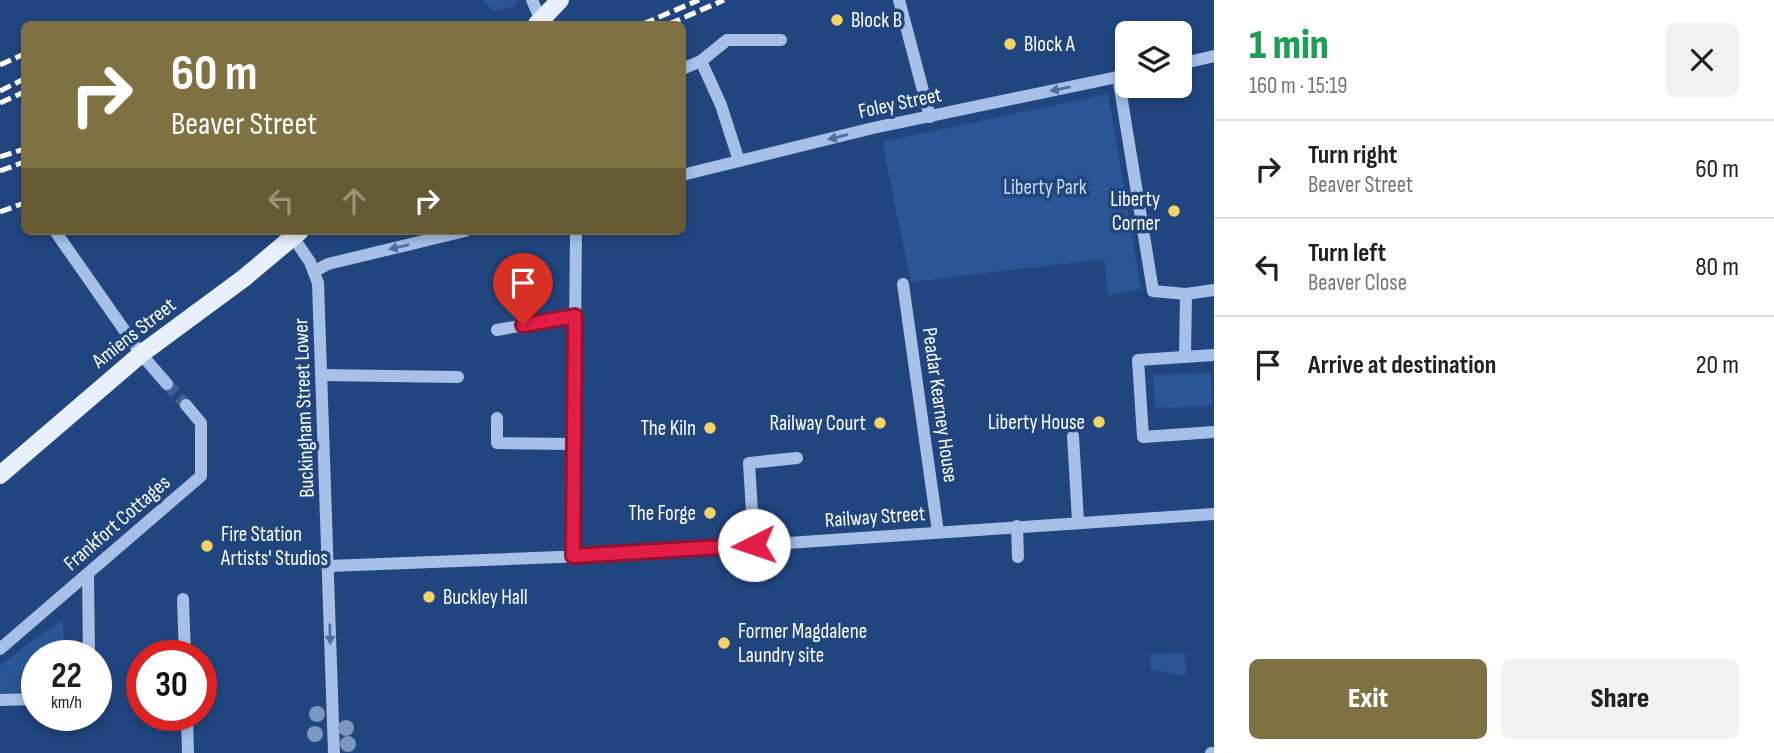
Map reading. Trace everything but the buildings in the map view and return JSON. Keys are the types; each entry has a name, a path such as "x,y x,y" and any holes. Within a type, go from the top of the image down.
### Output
{"main road":[{"path":"541,21 560,0"},
{"name":"Amiens Street","path":"0,475 141,354 295,235"}],"street":[{"path":"532,0 538,21"},
{"path":"899,0 930,117"},
{"path":"686,67 701,61 727,40 781,40"},
{"path":"1192,61 1214,56"},
{"path":"701,61 721,105 740,161"},
{"name":"Foley Street","path":"686,174 930,117 1115,78"},
{"path":"1126,98 1153,291 1186,294 1214,290"},
{"path":"58,235 141,354 167,384"},
{"name":"Buckingham Street Lower","path":"297,235 315,271 329,566 334,753"},
{"path":"315,271 328,264 448,235"},
{"path":"573,556 576,235"},
{"name":"Peadar Kearney House","path":"903,284 938,532"},
{"path":"1185,357 1186,294"},
{"path":"497,330 575,316"},
{"path":"1214,355 1138,360 1143,437 1214,432"},
{"path":"321,375 458,377"},
{"name":"Frankfort Cottages","path":"0,649 201,476 201,423 186,405"},
{"path":"497,418 497,443 573,444"},
{"path":"1073,436 1078,521"},
{"path":"754,545 749,463 796,458"},
{"name":"Railway Street","path":"329,566 573,556 1214,514"},
{"path":"1017,526 1018,557"},
{"path":"88,574 89,640"},
{"path":"183,598 184,640"},
{"path":"0,701 21,700"},
{"path":"187,731 188,753"}],"green space":[{"path":"482,0 517,0 514,7 494,11"},
{"name":"Liberty Park","path":"1108,94 1141,289 1108,295 1104,259 911,282 882,142"},
{"path":"1211,373 1212,406 1155,408 1153,375"},
{"path":"63,619 64,640 34,640"},
{"path":"21,650 21,693 0,694 0,665"},
{"path":"1185,653 1186,676 1151,670 1150,654"}],"tunnel":[{"path":"167,384 186,405"}],"railway":[{"path":"650,21 699,0"},
{"path":"676,21 724,0"},
{"path":"0,65 21,55"},
{"path":"0,91 21,80"},
{"path":"0,103 21,93"},
{"path":"0,157 21,150"},
{"path":"0,171 21,163"},
{"path":"0,212 21,204"}],"place":[{"name":"Block B","path":"837,20"},
{"name":"Block A","path":"1010,44"},
{"name":"Liberty Corner","path":"1174,211"},
{"name":"Liberty House","path":"1099,422"},
{"name":"Railway Court","path":"880,423"},
{"name":"The Kiln","path":"710,428"},
{"name":"The Forge","path":"710,513"},
{"name":"Fire Station Artists' Studios","path":"207,546"},
{"name":"Buckley Hall","path":"429,597"},
{"name":"Former Magdalene Laundry site","path":"724,643"}],"route":[{"path":"523,325 575,316 573,556 754,545"}]}
